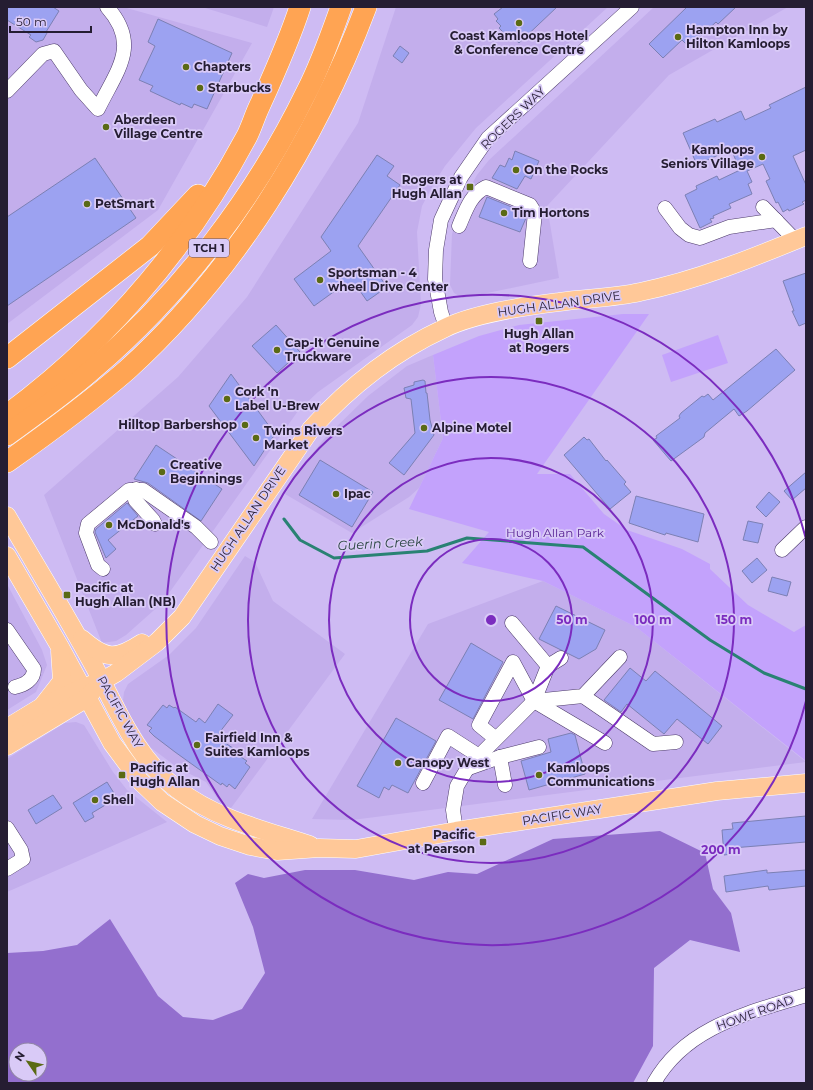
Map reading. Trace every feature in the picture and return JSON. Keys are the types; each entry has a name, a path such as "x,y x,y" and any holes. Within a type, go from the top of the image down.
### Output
{"highway":[{"path":"7,415 38,392 90,347 143,290 181,240 231,165 248,134 287,44 300,7"},
{"name":"TCH 1","path":"7,435 65,392 116,348 140,326 198,262 248,194 282,137 307,92 324,54 341,7"},
{"name":"TCH 1","path":"7,462 55,428 126,370 188,307 244,237 284,177 329,95 366,7"},
{"path":"7,358 123,268 168,228 221,167 259,108"},
{"path":"7,478 70,434 131,382 153,360 188,307"},
{"path":"7,355 26,342"}],"main road":[{"name":"HUGH ALLAN DRIVE","path":"7,746 152,646 182,617 311,429 332,406 357,383 392,358 446,327 513,309 559,302 613,297 662,287 704,275 801,238"},
{"name":"PACIFIC WAY","path":"7,516 102,681 128,732 154,768 192,800 229,818 319,848"},
{"name":"PACIFIC WAY","path":"7,556 60,647 112,743 140,781 162,802 179,814 220,836 250,846 277,851 319,848 356,848 717,791 806,783"},
{"path":"76,635 98,652 117,655 126,654 182,617"},
{"path":"43,706 62,681 60,647"},
{"name":"HUGH ALLAN DRIVE","path":"7,728 43,706 84,693"},
{"path":"220,836 229,818"}],"street":[{"path":"7,91 43,54 54,51 81,90 98,109 122,60 125,46 122,27 106,7"},
{"name":"ROGERS WAY","path":"446,327 435,279 436,250 441,220 460,177 488,138 632,7"},
{"path":"459,226 471,200 477,192 486,187 530,205 535,213 530,260"},
{"path":"763,207 776,220 801,238"},
{"path":"665,208 680,228 688,235 700,238 728,227 776,220"},
{"path":"136,489 135,500 155,524"},
{"path":"103,569 98,565 86,533 88,524 129,490 143,490 196,527 211,542"},
{"path":"782,550 806,527"},
{"path":"512,623 548,666"},
{"path":"7,630 34,669 34,674 30,680 23,685 15,687"},
{"path":"583,696 620,657"},
{"path":"456,831 453,810 457,786 467,769 495,738 534,701 548,666 561,658"},
{"path":"495,738 479,725 513,662 534,701 605,743"},
{"path":"534,701 583,696 654,744 676,742"},
{"path":"422,783 448,736 479,756"},
{"path":"467,769 500,757 539,747"},
{"path":"500,757 505,784"},
{"path":"7,828 21,850 23,859 7,869"},
{"name":"HOWE ROAD","path":"654,1083 662,1068 681,1048 703,1033 723,1022 806,995"}],"shaded area":[{"name":"Aberdeen Village Centre","path":"7,7 123,7 252,43 158,210 7,324"},
{"path":"202,7 274,7 267,27"},
{"path":"396,7 608,7 476,128 445,166 433,185 422,206 417,232 421,304 418,317 412,325 318,392 298,411 162,603 126,635 116,641 102,643 44,495 178,377 247,297 358,123"},
{"path":"654,7 788,7 669,75 547,206 559,278 463,298 454,293 450,285 452,234 466,194 477,175 489,160"},
{"path":"433,355 443,438 419,488 409,497 352,533 285,494 305,463 324,439 368,396 407,366"},
{"path":"245,556 255,562 273,601 345,654 231,808 220,802 206,782 178,768 150,747 129,714 123,700 124,692 128,684 169,655 196,628"},
{"path":"543,581 636,627 806,762 352,820 312,819 428,624"},
{"path":"7,584 42,650 47,665 36,692 7,710"},
{"path":"76,722 84,725 113,772 127,790 167,822 7,892 7,759 65,723"},
{"path":"660,831 705,853 713,889 731,913 740,952 690,940 654,968 653,1046 633,1083 7,1083 7,953 43,951 77,945 110,919 158,996 183,1017 213,1020 242,1009 265,973 253,927 235,883 248,874 264,878 305,870 355,870 414,880 448,872 477,874 553,839"}],"green space":[{"name":"Hugh Allan Park","path":"623,314 649,314 537,474 570,474 604,514 627,530 682,549 710,564 710,569 748,605 794,632 806,625 806,761 636,627 543,581 462,563 489,532 409,509 443,438 433,355 479,336 519,325"},
{"path":"718,335 728,363 671,382 662,355"}],"building":[{"path":"7,7 53,7 59,11 46,32 47,33 43,40 36,42 29,37 31,35 7,20"},
{"name":"Coast Kamloops Hotel & Conference Centre","path":"503,7 557,7 519,43 509,34 507,36 499,28 501,26 496,21 498,19 494,14"},
{"name":"Hampton Inn by Hilton Kamloops","path":"687,7 736,7 718,24 716,22 689,47 682,40 663,58 649,44"},
{"name":"Chapters","path":"158,19 232,53 207,109 194,104 192,108 181,103 180,105 150,91 153,86 139,80 155,46 148,42"},
{"path":"400,46 409,53 402,63 393,56"},
{"name":"Kamloops Seniors Village","path":"806,87 806,150 793,156 806,185 806,200 802,202 804,204 789,211 788,209 783,212 778,202 776,203 766,181 770,179 763,164 747,171 752,182 748,184 752,194 729,204 731,208 713,216 714,218 710,219 712,222 700,228 685,195 697,189 696,186 717,176 719,180 740,170 731,149 697,165 683,133 715,119 717,122 741,111 745,120 771,108 769,105"},
{"name":"On the Rocks","path":"515,151 539,161 531,179 525,176 517,189 492,178 500,165 505,167 509,158 512,160"},
{"path":"377,155 394,166 387,176 400,185 358,246 387,287 367,301 355,284 342,292 339,288 314,306 294,279 331,251 321,237"},
{"path":"95,158 136,218 7,306 7,217"},
{"name":"Tim Hortons","path":"487,197 524,212 526,218 520,232 479,217"},
{"path":"806,273 806,323 799,326 792,311 794,311 783,281"},
{"path":"276,325 300,352 277,373 252,346"},
{"path":"776,349 795,370 747,411 739,416 734,409 705,433 704,437 671,461 653,440 657,438 656,436 680,418 679,416 681,413 702,396 704,397 708,394 713,400"},
{"path":"231,374 275,434 254,466 209,406"},
{"name":"Alpine Motel","path":"425,381 430,420 434,435 404,475 389,463 415,433 411,399 406,398 404,388 414,385 414,382"},
{"path":"584,437 587,440 589,439 606,461 607,460 626,482 624,484 631,492 610,509 564,455"},
{"path":"156,445 222,489 201,521 148,483 134,479"},
{"path":"320,460 373,492 352,527 299,495"},
{"path":"806,472 806,488 792,500 784,491"},
{"path":"769,492 780,502 766,517 756,507"},
{"path":"636,496 704,514 698,542 666,533 665,535 629,523"},
{"name":"McDonald's","path":"127,503 138,516 108,540 116,549 106,558 95,532 96,529"},
{"path":"748,521 763,524 758,543 743,540"},
{"path":"757,558 767,570 752,583 742,571"},
{"path":"772,577 791,582 787,596 768,591"},
{"path":"556,606 605,630 596,649 579,659 539,639"},
{"path":"471,643 503,662 473,719 439,700"},
{"path":"630,668 646,681 655,671 722,726 708,744 677,719 664,734 627,704 621,712 604,700"},
{"name":"Fairfield Inn & Suites Kamloops","path":"218,704 233,715 219,733 224,737 221,740 243,755 241,757 247,761 245,763 250,767 235,789 229,784 227,787 222,783 221,785 175,752 154,736 149,731 152,728 147,725 163,705 167,708 169,705 174,708 175,707 196,722 199,718 205,723"},
{"name":"Canopy West","path":"396,718 436,741 408,793 392,785 389,790 384,787 379,798 357,786"},
{"path":"571,733 575,735 585,774 529,790 521,761 551,752 548,739"},
{"name":"Shell","path":"107,782 117,798 92,813 94,817 85,822 73,803"},
{"path":"53,795 62,808 36,824 28,810"},
{"path":"806,816 806,842 732,848 732,854 724,855 722,830 733,829 732,823"},
{"path":"767,870 767,873 806,870 806,886 769,890 768,886 726,892 724,876"}],"waterway":[{"name":"Guerin Creek","path":"284,519 300,540 334,558 427,551 467,538 583,547 710,640 764,673 806,689"}],"place":[{"name":"Coast Kamloops Hotel & Conference Centre","path":"519,23"},
{"name":"Hampton Inn by Hilton Kamloops","path":"678,37"},
{"name":"Chapters","path":"186,67"},
{"name":"Starbucks","path":"200,88"},
{"name":"Aberdeen Village Centre","path":"106,127"},
{"name":"Kamloops Seniors Village","path":"762,157"},
{"name":"On the Rocks","path":"516,170"},
{"name":"Rogers at Hugh Allan","path":"470,187"},
{"name":"PetSmart","path":"87,204"},
{"name":"Tim Hortons","path":"504,213"},
{"name":"Sportsman - 4 wheel Drive Center","path":"320,280"},
{"name":"Hugh Allan at Rogers","path":"539,321"},
{"name":"Cap-It Genuine Truckware","path":"277,350"},
{"name":"Cork 'n Label U-Brew","path":"227,399"},
{"name":"Hilltop Barbershop","path":"245,425"},
{"name":"Alpine Motel","path":"424,428"},
{"name":"Twins Rivers Market","path":"256,438"},
{"name":"Creative Beginnings","path":"162,472"},
{"name":"Ipac","path":"336,494"},
{"name":"McDonald's","path":"109,525"},
{"name":"Pacific at Hugh Allan (NB)","path":"67,595"},
{"name":"Fairfield Inn & Suites Kamloops","path":"197,745"},
{"name":"Canopy West","path":"398,763"},
{"name":"Pacific at Hugh Allan","path":"122,775"},
{"name":"Kamloops Communications","path":"539,775"},
{"name":"Shell","path":"95,800"},
{"name":"Pacific at Pearson","path":"483,842"}]}
